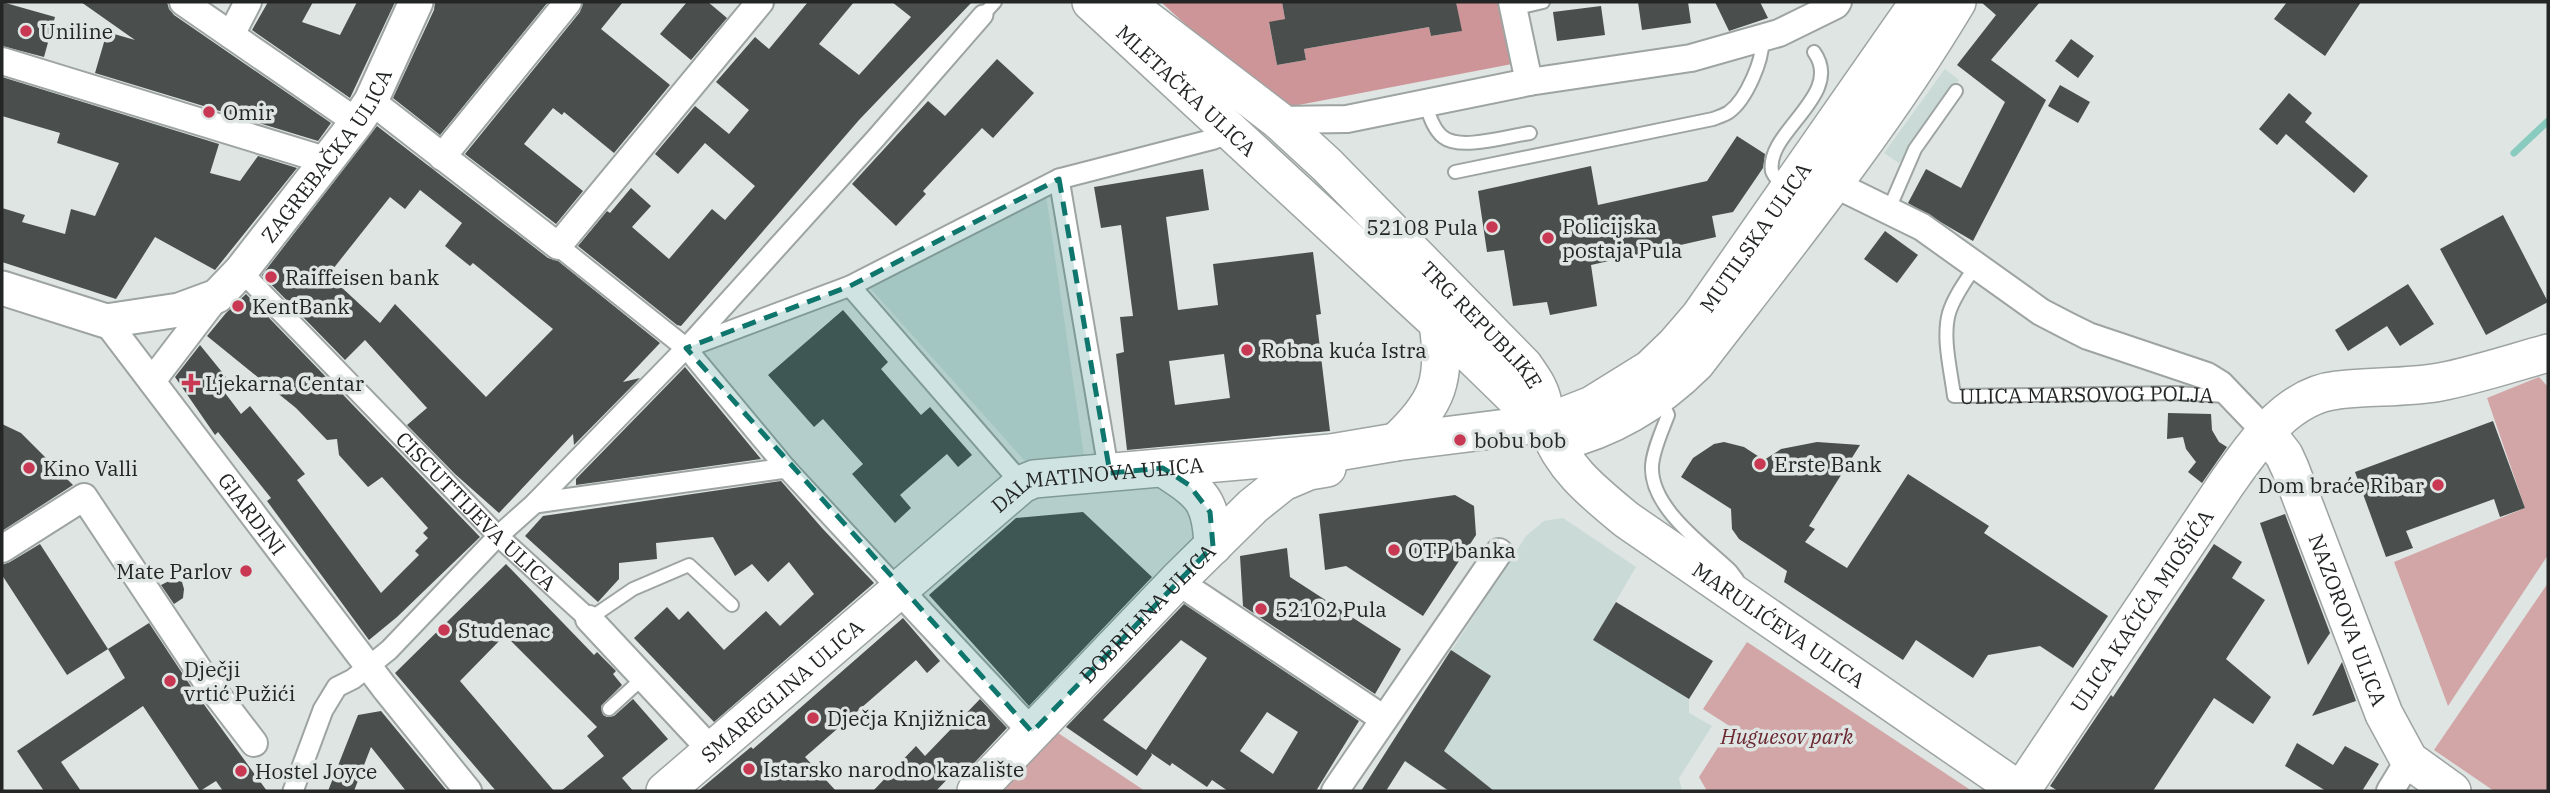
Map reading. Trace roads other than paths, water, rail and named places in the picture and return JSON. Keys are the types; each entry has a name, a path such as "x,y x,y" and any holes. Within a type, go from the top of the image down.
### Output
{"main road":[{"name":"MLETAČKA ULICA","path":"1091,2 1282,177"},
{"name":"MLETAČKA ULICA","path":"1124,2 1278,120"},
{"name":"MUTILSKA ULICA","path":"1650,401 1677,382 1696,363 1919,2"},
{"name":"MUTILSKA ULICA","path":"1550,433 1575,413 1617,391 1650,369 1675,345 1809,181 1936,36 1956,2"},
{"name":"TRG REPUBLIKE","path":"1278,120 1327,165 1524,366 1541,396 1550,433"},
{"name":"TRG REPUBLIKE","path":"1282,177 1438,323 1550,433"},
{"path":"1396,442 1419,421 1436,389 1442,366 1438,323"},
{"path":"2266,432 2297,405 2314,396 2335,390 2438,382 2548,353"},
{"name":"TRG REPUBLIKE","path":"1334,460 1396,442 1602,428 1650,401"},
{"name":"NAZOROVA ULICA","path":"2266,432 2284,455 2290,468 2384,714 2409,760 2452,791"},
{"name":"ULICA KAČIĆA MIOŠIĆA","path":"2021,791 2159,582 2247,454 2266,432"},
{"name":"TRG REPUBLIKE","path":"1334,460 1484,453 1550,433"},
{"name":"MARULIĆEVA ULICA","path":"1550,433 1568,467 1627,520 2021,791"},
{"name":"DALMATINOVA ULICA","path":"898,589 1022,484 1034,479 1163,468 1334,460"},
{"name":"DOBRILINA ULICA","path":"976,791 1177,580 1253,506 1283,482 1334,460"},
{"path":"1163,468 1189,485 1205,500 1210,512 1213,546"},
{"name":"SMAREGLINA ULICA","path":"665,791 898,589"}],"street":[{"path":"183,2 231,35 442,157 686,348 786,468 1032,732"},
{"path":"231,35 248,2"},
{"name":"ZAGREBAČKA ULICA","path":"152,381 364,112 416,2"},
{"path":"442,157 568,2"},
{"path":"558,246 760,2"},
{"path":"1278,120 1347,119 1529,82 1691,58 1779,33 1837,4"},
{"path":"1512,6 1529,82"},
{"path":"293,791 323,710 337,687 369,667 389,650 498,536 535,503 686,348 876,138 989,8"},
{"path":"2,61 328,161"},
{"path":"1327,165 1336,137 1347,119"},
{"path":"686,348 850,286 1059,179 1214,139 1233,131"},
{"path":"1059,179 1109,473"},
{"name":"ULICA MARSOVOG POLJA","path":"1809,181 1889,209 1922,227 2041,312 2088,336 2207,376 2220,384 2266,432"},
{"name":"CISCUTTIJEVA ULICA","path":"241,271 498,536 589,619 713,752"},
{"path":"850,286 1022,484"},
{"path":"2,288 106,321"},
{"name":"ZAGREBAČKA ULICA","path":"106,321 179,310 217,296"},
{"name":"GIARDINI","path":"106,321 369,667 468,791"},
{"path":"535,503 786,468"},
{"path":"2,549 83,497 205,679 254,743"},
{"path":"1335,791 1499,552"},
{"path":"1177,580 1384,719"},
{"path":"2390,791 2409,760"}],"lane":[{"path":"1512,6 1543,2"},
{"path":"1455,172 1713,119 1729,112 1756,74 1763,49 1762,39"},
{"path":"1809,181 1774,176 1772,169 1773,160 1786,134 1816,93 1821,75 1814,52"},
{"path":"1889,209 1915,149 1956,91"},
{"path":"1425,103 1438,132 1455,143 1530,133"},
{"name":"ULICA MARSOVOG POLJA","path":"1977,264 1955,299 1947,327 1954,396 2176,393 2233,397"},
{"path":"1650,401 1665,408 1668,415 1652,463 1658,494 1669,512 1731,570 1756,608"},
{"path":"589,619 633,589 689,565 732,605"},
{"path":"609,709 644,677"}],"waterway":[{"path":"2514,153 2548,121"}],"place":[{"name":"Uniline","path":"26,31"},
{"name":"Omir","path":"209,112"},
{"name":"52108 Pula","path":"1492,227"},
{"name":"Policijska postaja Pula","path":"1548,238"},
{"name":"Raiffeisen bank","path":"271,277"},
{"name":"KentBank","path":"238,306"},
{"name":"Robna kuća Istra","path":"1247,350"},
{"name":"Ljekarna Centar","path":"191,383"},
{"name":"bobu bob","path":"1460,440"},
{"name":"Erste Bank","path":"1760,464"},
{"name":"Kino Valli","path":"29,468"},
{"name":"Dom braće Ribar","path":"2438,485"},
{"name":"OTP banka","path":"1394,550"},
{"name":"Mate Parlov","path":"246,571"},
{"name":"52102 Pula","path":"1261,609"},
{"name":"Studenac","path":"444,630"},
{"name":"Dječji vrtić Pužići","path":"170,681"},
{"name":"Dječja Knjižnica","path":"813,718"},
{"name":"Istarsko narodno kazalište","path":"749,769"},
{"name":"Hostel Joyce","path":"241,771"}],"park label":[{"name":"Huguesov park","path":"1787,736"}]}
